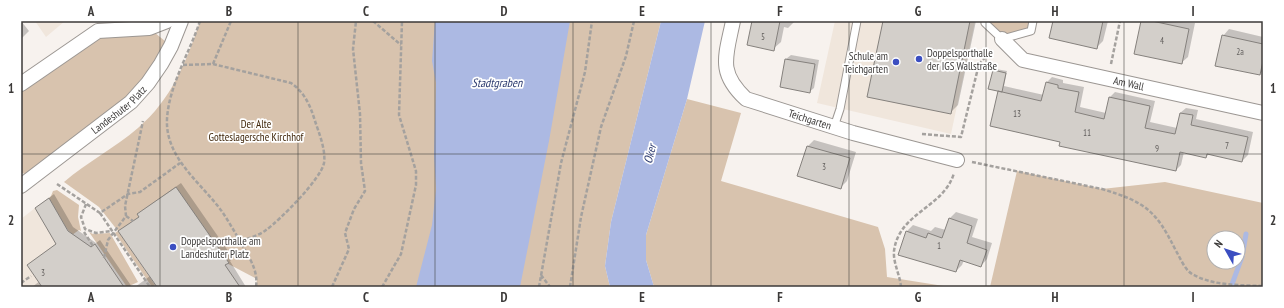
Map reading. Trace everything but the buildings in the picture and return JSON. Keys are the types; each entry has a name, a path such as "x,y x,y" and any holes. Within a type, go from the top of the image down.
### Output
{"street":[{"path":"21,84 98,31 149,28 167,21"},
{"name":"Landeshuter Platz","path":"24,179 131,102 148,83 161,64 171,46 181,21"},
{"name":"Teichgarten","path":"733,21 726,58 726,72 733,87 746,99 807,117 834,127 957,160"},
{"name":"Am Wall","path":"1002,40 1023,60 1263,112"}],"lane":[{"path":"834,127 840,109 858,21"},
{"path":"986,21 985,23 1002,40 1030,31 1033,21"}],"path":[{"path":"200,21 172,91 167,119 168,131 180,163 223,213 240,241 252,263 257,279 256,287"},
{"path":"213,64 231,21"},
{"path":"332,287 349,249 345,233 354,209 365,191 360,163 360,114 353,49 356,21"},
{"path":"373,21 401,45"},
{"path":"382,287 401,254 416,185 416,171 399,115 402,21"},
{"path":"539,287 561,163 585,72 592,21"},
{"path":"570,287 581,217 601,128 626,56 634,21"},
{"path":"1108,78 1120,21"},
{"path":"914,133 961,137 978,64 1002,40"},
{"path":"183,66 213,64 291,83 301,90 309,102 323,151 324,163 318,176 297,200 266,230 240,241"},
{"path":"104,258 106,246 112,232 126,216 125,206 143,121"},
{"path":"901,287 894,252 899,236 909,220 932,203 951,183 957,160 1102,189 1122,195 1145,206 1159,221 1187,270 1193,275 1220,283 1263,286"},
{"path":"100,213 128,194 140,192 180,163"},
{"path":"57,184 100,213 150,287"},
{"path":"86,204 80,218 84,232 93,246"},
{"path":"126,216 133,221"},
{"path":"84,232 112,232"},
{"path":"541,275 550,287"},
{"path":"21,283 31,276"}],"shaded area":[{"path":"35,21 65,21 46,37"},
{"name":"Schule am Teichgarten","path":"835,21 975,21 951,134 817,103"},
{"path":"35,208 51,236 58,244 81,287 21,287 21,219"}],"green space":[{"name":"Der Alte Gotteslagersche Kirchhof","path":"200,21 661,21 611,222 605,266 610,287 256,287 257,279 139,217 118,231 99,207 64,182 120,142 150,117 169,92 176,79 189,51"},
{"path":"986,21 1033,21 1031,31 1002,39"},
{"path":"149,28 171,46 148,83 31,178 21,172 21,84 98,31"},
{"path":"687,99 741,113 721,181 878,227 885,249 887,277 950,287 654,287 646,260 646,235"},
{"path":"1017,171 1102,189 1165,182 1263,203 1263,287 990,287"},
{"path":"57,190 79,205 78,217 81,231 79,230 72,235 65,226 49,198 53,191"},
{"path":"118,231 155,285 152,287 115,233"},
{"path":"89,232 93,234 110,233 138,282 127,287"}],"water":[{"name":"Stadtgraben","path":"435,21 570,21 549,141 520,287 416,287 432,225 436,189 434,155 436,83 432,61"},
{"name":"Oker","path":"661,21 705,21 687,99 646,235 646,260 654,287 610,287 605,266 611,222"}],"waterway":[{"path":"1231,287 1237,270"}],"place":[{"name":"Doppelsporthalle der IGS Wallstraße","path":"919,59"},
{"name":"Schule am Teichgarten","path":"896,62"},
{"name":"Doppelsporthalle am Landeshuter Platz","path":"173,247"}]}
